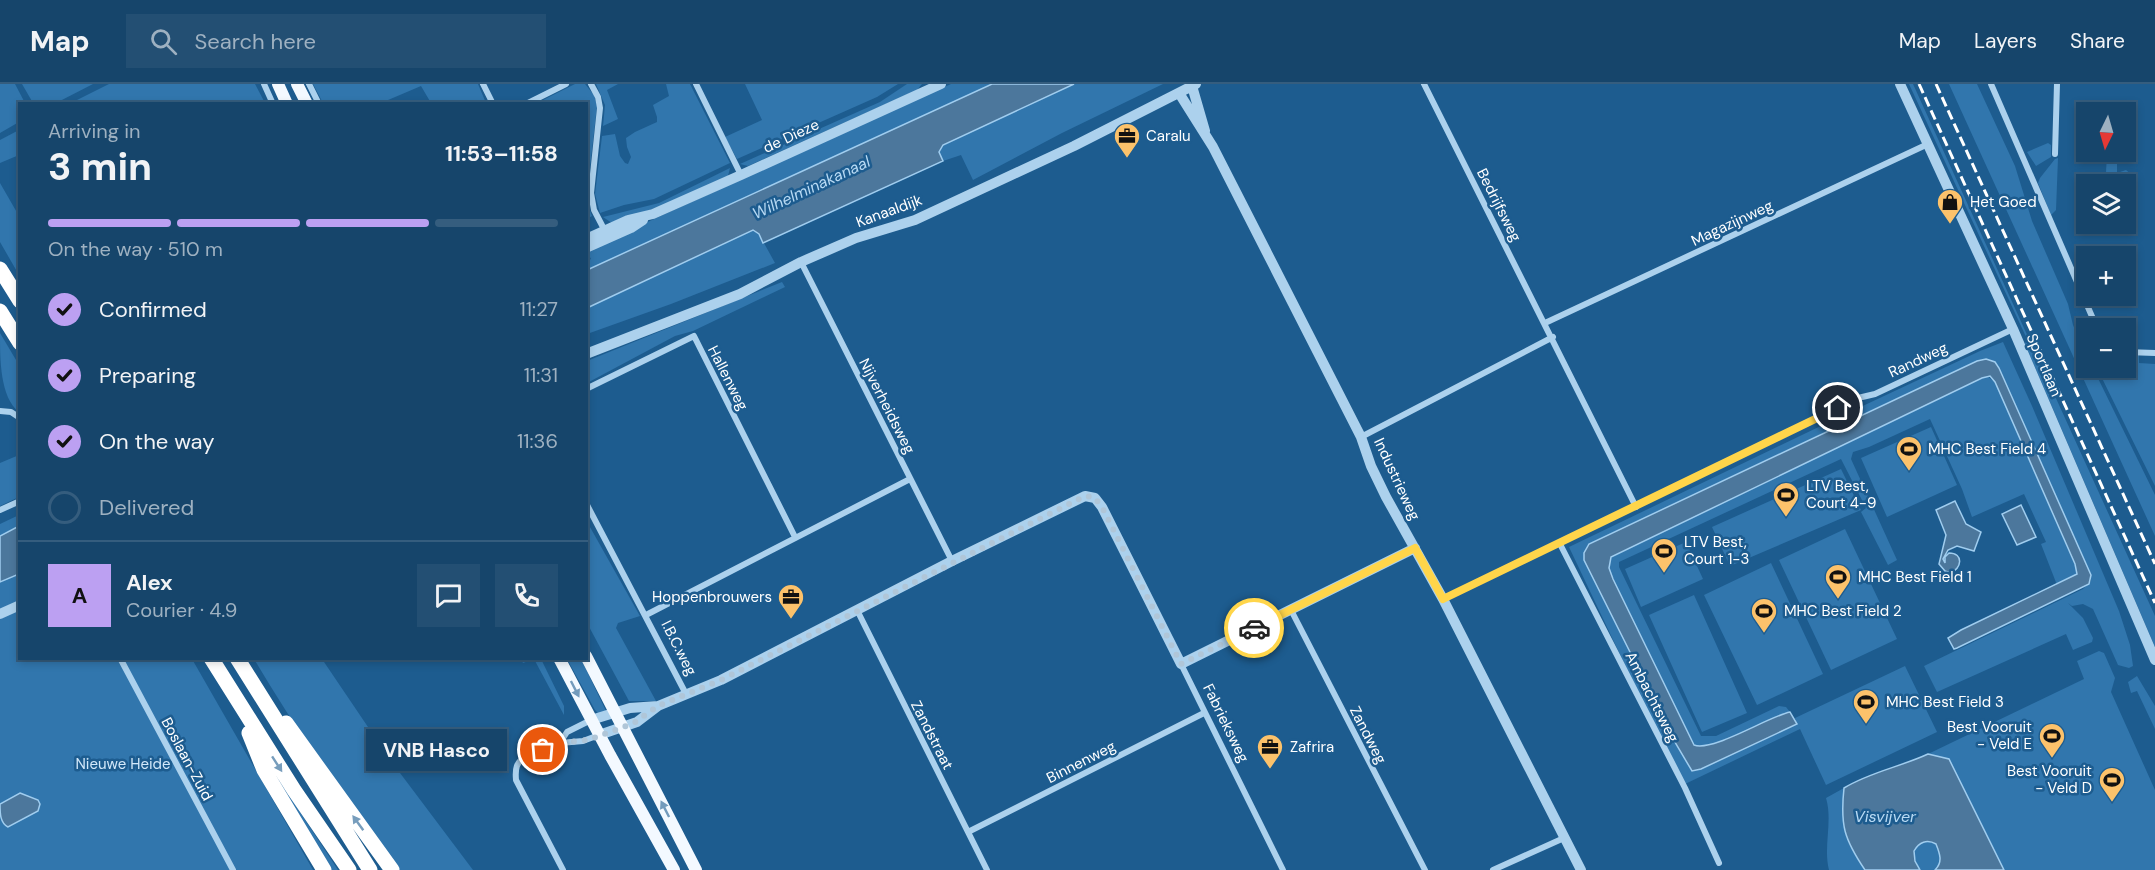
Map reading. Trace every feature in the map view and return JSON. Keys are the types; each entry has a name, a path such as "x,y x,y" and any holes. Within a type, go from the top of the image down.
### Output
{"highway":[{"path":"0,269 18,298"},
{"path":"0,310 18,340"},
{"path":"212,660 294,790 349,870"},
{"path":"238,660 370,870"},
{"path":"253,685 298,737 392,870"},
{"path":"234,697 264,770 324,870"}],"main road":[{"path":"278,84 286,102"},
{"path":"297,84 306,102"},
{"path":"560,660 674,870"},
{"path":"588,660 696,870"}],"street":[{"path":"264,84 272,102"},
{"path":"309,84 318,102"},
{"path":"483,84 492,102"},
{"path":"530,102 566,84"},
{"path":"591,84 598,97 600,108 592,201 606,234"},
{"path":"696,84 741,175"},
{"name":"Bedrijfsweg","path":"1424,84 1553,337 1636,507"},
{"name":"Sportlaan","path":"1900,84 2013,329 2155,660"},
{"path":"1991,84 2093,318"},
{"path":"2055,154 2057,84"},
{"name":"de Dieze","path":"588,238 631,228 653,214 935,85"},
{"name":"Kanaaldijk","path":"588,353 740,294 801,262 856,238 915,220 1063,152 1194,85"},
{"name":"Industrieweg","path":"1194,85 1205,131 1360,437 1386,498 1443,599 1581,870"},
{"name":"Industrieweg","path":"1179,93 1198,124 1205,131"},
{"name":"Magazijnweg","path":"1545,323 1929,144"},
{"name":"de Dieze","path":"588,247 606,234"},
{"name":"Nijverheidsweg","path":"801,262 952,561"},
{"name":"Randweg","path":"1443,599 1858,398 1875,394 2013,329"},
{"name":"Hallenweg","path":"588,388 694,336 795,537"},
{"path":"1360,437 1553,337"},
{"path":"2136,352 2155,353"},
{"path":"0,411 11,411 18,416"},
{"path":"588,507 646,615 910,479"},
{"name":"I.B.C.weg","path":"600,735 638,722 658,706 721,680 952,561 1080,498 1092,496"},
{"name":"Fabrieksweg","path":"1092,496 1102,507 1283,870"},
{"path":"0,510 18,502"},
{"name":"Ambachtsweg","path":"1560,544 1685,788 1719,863"},
{"path":"1181,664 1415,548"},
{"path":"0,614 18,606"},
{"name":"Zandstraat","path":"857,610 987,870"},
{"name":"Zandweg","path":"1291,610 1425,870"},
{"name":"I.B.C.weg","path":"646,615 686,694"},
{"name":"Boslaan-Zuid","path":"121,660 233,870"},
{"name":"I.B.C.weg","path":"591,720 633,708 658,706"},
{"name":"Binnenweg","path":"968,832 1204,713"},
{"path":"560,743 567,732 591,720"},
{"path":"563,870 516,780 515,772 518,763 526,756 560,743 583,741 600,735"},
{"path":"1493,870 1564,838"}],"green space":[{"path":"0,84 15,84 24,102 18,102 18,123 0,133"},
{"path":"22,84 93,84 58,102 32,102"},
{"path":"109,84 255,84 264,102 73,102"},
{"path":"313,84 478,84 486,102 430,102 421,86 383,102 322,102"},
{"path":"575,84 585,84 594,95 597,106 588,185 588,102 539,102"},
{"path":"596,84 618,84 607,90 618,119 603,126 605,105"},
{"path":"666,84 690,84 730,163 654,199 600,213 595,194 602,136 615,134 620,156 628,164 631,157 626,138 657,122 653,105 669,96"},
{"path":"745,84 898,84 877,97 737,159 725,137 762,120"},
{"path":"907,84 922,84 917,90 748,166 740,164 880,102"},
{"path":"951,84 992,84 588,270 588,260 591,259 588,249"},
{"path":"1074,84 1163,84 1062,133 973,180 961,155 943,161 939,152 943,145"},
{"path":"1909,84 1913,84 2155,616 2155,647 2025,344 2027,339"},
{"path":"1949,84 1977,84 2015,166 2032,221 2068,304 2076,332 2076,363"},
{"path":"18,131 18,155 0,163 0,140"},
{"path":"2048,143 2051,145 2051,157 2036,166 2027,152"},
{"path":"2058,158 2056,210 2051,215 2038,183"},
{"path":"2107,162 2117,162 2117,173 2126,170 2131,174 2107,174"},
{"path":"730,168 728,176 661,206 612,223 603,217 659,203"},
{"path":"0,183 18,214 18,273 0,242"},
{"path":"588,205 592,216 588,218"},
{"path":"754,230 759,234 775,263 588,334 588,307"},
{"path":"782,282 785,287 693,331 675,336 588,382 588,361"},
{"path":"0,333 18,363 18,411 8,397 1,366"},
{"path":"2003,342 2119,611 2130,645 2133,666 2129,668 2118,665 2093,609 2083,604 2072,606 2068,603 2083,618 2093,638 2092,642 2073,650 2066,634 1937,692 1924,666 2083,589 2091,581 2091,575 1999,368 1982,360 1589,544 1585,550 1641,674 1692,771 1701,769 1797,724 1795,718 1905,666 1937,732 1826,785 1800,729 1685,784 1634,684 1569,547 1852,411"},
{"path":"2136,355 2139,355 2139,363 2155,364 2155,486 2102,378 2136,378"},
{"path":"1987,376 1995,382 2077,570 2075,576 2057,585 2041,544 2046,542 2024,494 1972,517 1962,489 1930,419 1853,452 1851,459 1897,560 1888,565 1861,512 1866,508 1841,459 1619,562 1619,567 1701,736 1716,736 1779,706 1786,707 1790,712 1714,744 1694,745 1613,579 1609,568 1611,557"},
{"path":"2083,378 2098,378 2155,495 2155,536"},
{"name":"MHC Best Field 4","path":"1931,427 1957,485 1887,517 1861,458"},
{"path":"18,455 18,497 0,506 0,463"},
{"name":"LTV Best, Court 4-9","path":"1841,469 1861,510 1730,566 1712,527"},
{"path":"18,515 18,527 0,536 0,524"},
{"path":"588,524 640,616 618,623 616,628 656,701 629,701 588,625"},
{"name":"MHC Best Field 1","path":"1845,529 1897,639 1831,670 1779,560"},
{"name":"LTV Best, Court 1-3","path":"1686,542 1703,579 1641,607 1625,569"},
{"name":"MHC Best Field 2","path":"1771,563 1823,674 1757,705 1704,595"},
{"name":"Nieuwe Heide","path":"18,574 18,660 193,660 313,870 0,870 0,582"},
{"path":"1694,595 1747,713 1702,732 1649,615"},
{"path":"2099,651 2104,653 2115,678 2111,692 2155,790 2155,870 2004,870 1949,759 1928,754 2084,679 2077,661"},
{"path":"255,660 323,660 391,761 473,870 398,870 287,713"},
{"path":"535,660 541,660 564,706 564,715"},
{"path":"568,660 581,660 606,711 599,714"},
{"path":"2137,676 2155,706 2155,729 2137,691 2131,693 2128,682"},
{"path":"254,742 338,870 328,870"},
{"path":"1844,788 1843,822 1847,840 1865,870 1829,870 1827,852 1829,816 1826,798"},
{"path":"1927,841 1936,844 1939,851 1940,861 1935,870 1920,870 1916,861 1915,849"}],"water":[{"name":"Wilhelminakanaal","path":"992,84 1074,84 943,145 939,152 943,161 763,243 759,234 753,230 588,308 588,270"},
{"path":"1986,359 1995,362 1999,368 2091,575 2089,584 1957,648 1954,649 1948,638 2077,574 2075,564 1995,382 1990,376 1982,378 1611,557 1609,568 1613,579 1694,745 1714,744 1790,712 1797,724 1701,769 1692,771 1676,744 1584,560 1584,553 1589,544 1977,361"},
{"path":"1955,501 1966,524 1981,532 1974,551 1957,546 1948,550 1943,559 1945,563 1945,557 1949,553 1957,556 1960,562 1957,568 1950,573 1939,564 1946,535 1936,510"},
{"path":"2021,505 2036,537 2017,545 2002,514"},
{"path":"18,527 18,574 0,582 0,536"},
{"name":"Visvijver","path":"1928,754 1949,759 2004,870 1935,870 1940,861 1939,851 1936,844 1926,842 1914,851 1915,861 1920,870 1865,870 1852,849 1845,831 1844,788"},
{"path":"20,793 38,800 40,804 38,811 8,827 2,820 0,804"}],"railway":[{"path":"1919,84 2155,603"},
{"path":"1936,84 2155,564"}],"way so far":[{"path":"543,750 560,743 588,740 638,722 658,706 721,680 952,561 1085,496 1094,497 1102,507 1181,664 1254,628"}],"place":[{"name":"Caralu","path":"1127,159"},
{"name":"Het Goed","path":"1950,225"},
{"name":"MHC Best Field 4","path":"1909,472"},
{"name":"LTV Best, Court 4-9","path":"1786,518"},
{"name":"LTV Best, Court 1-3","path":"1664,574"},
{"name":"MHC Best Field 1","path":"1838,600"},
{"name":"Hoppenbrouwers","path":"791,620"},
{"name":"MHC Best Field 2","path":"1764,634"},
{"name":"MHC Best Field 3","path":"1866,725"},
{"name":"VNB Hasco","path":"543,750"},
{"name":"Best Vooruit - Veld E","path":"2052,759"},
{"name":"Zafrira","path":"1270,770"},
{"name":"Best Vooruit - Veld D","path":"2112,803"}],"route":[{"path":"1254,628 1415,548 1443,599 1838,408"}]}
